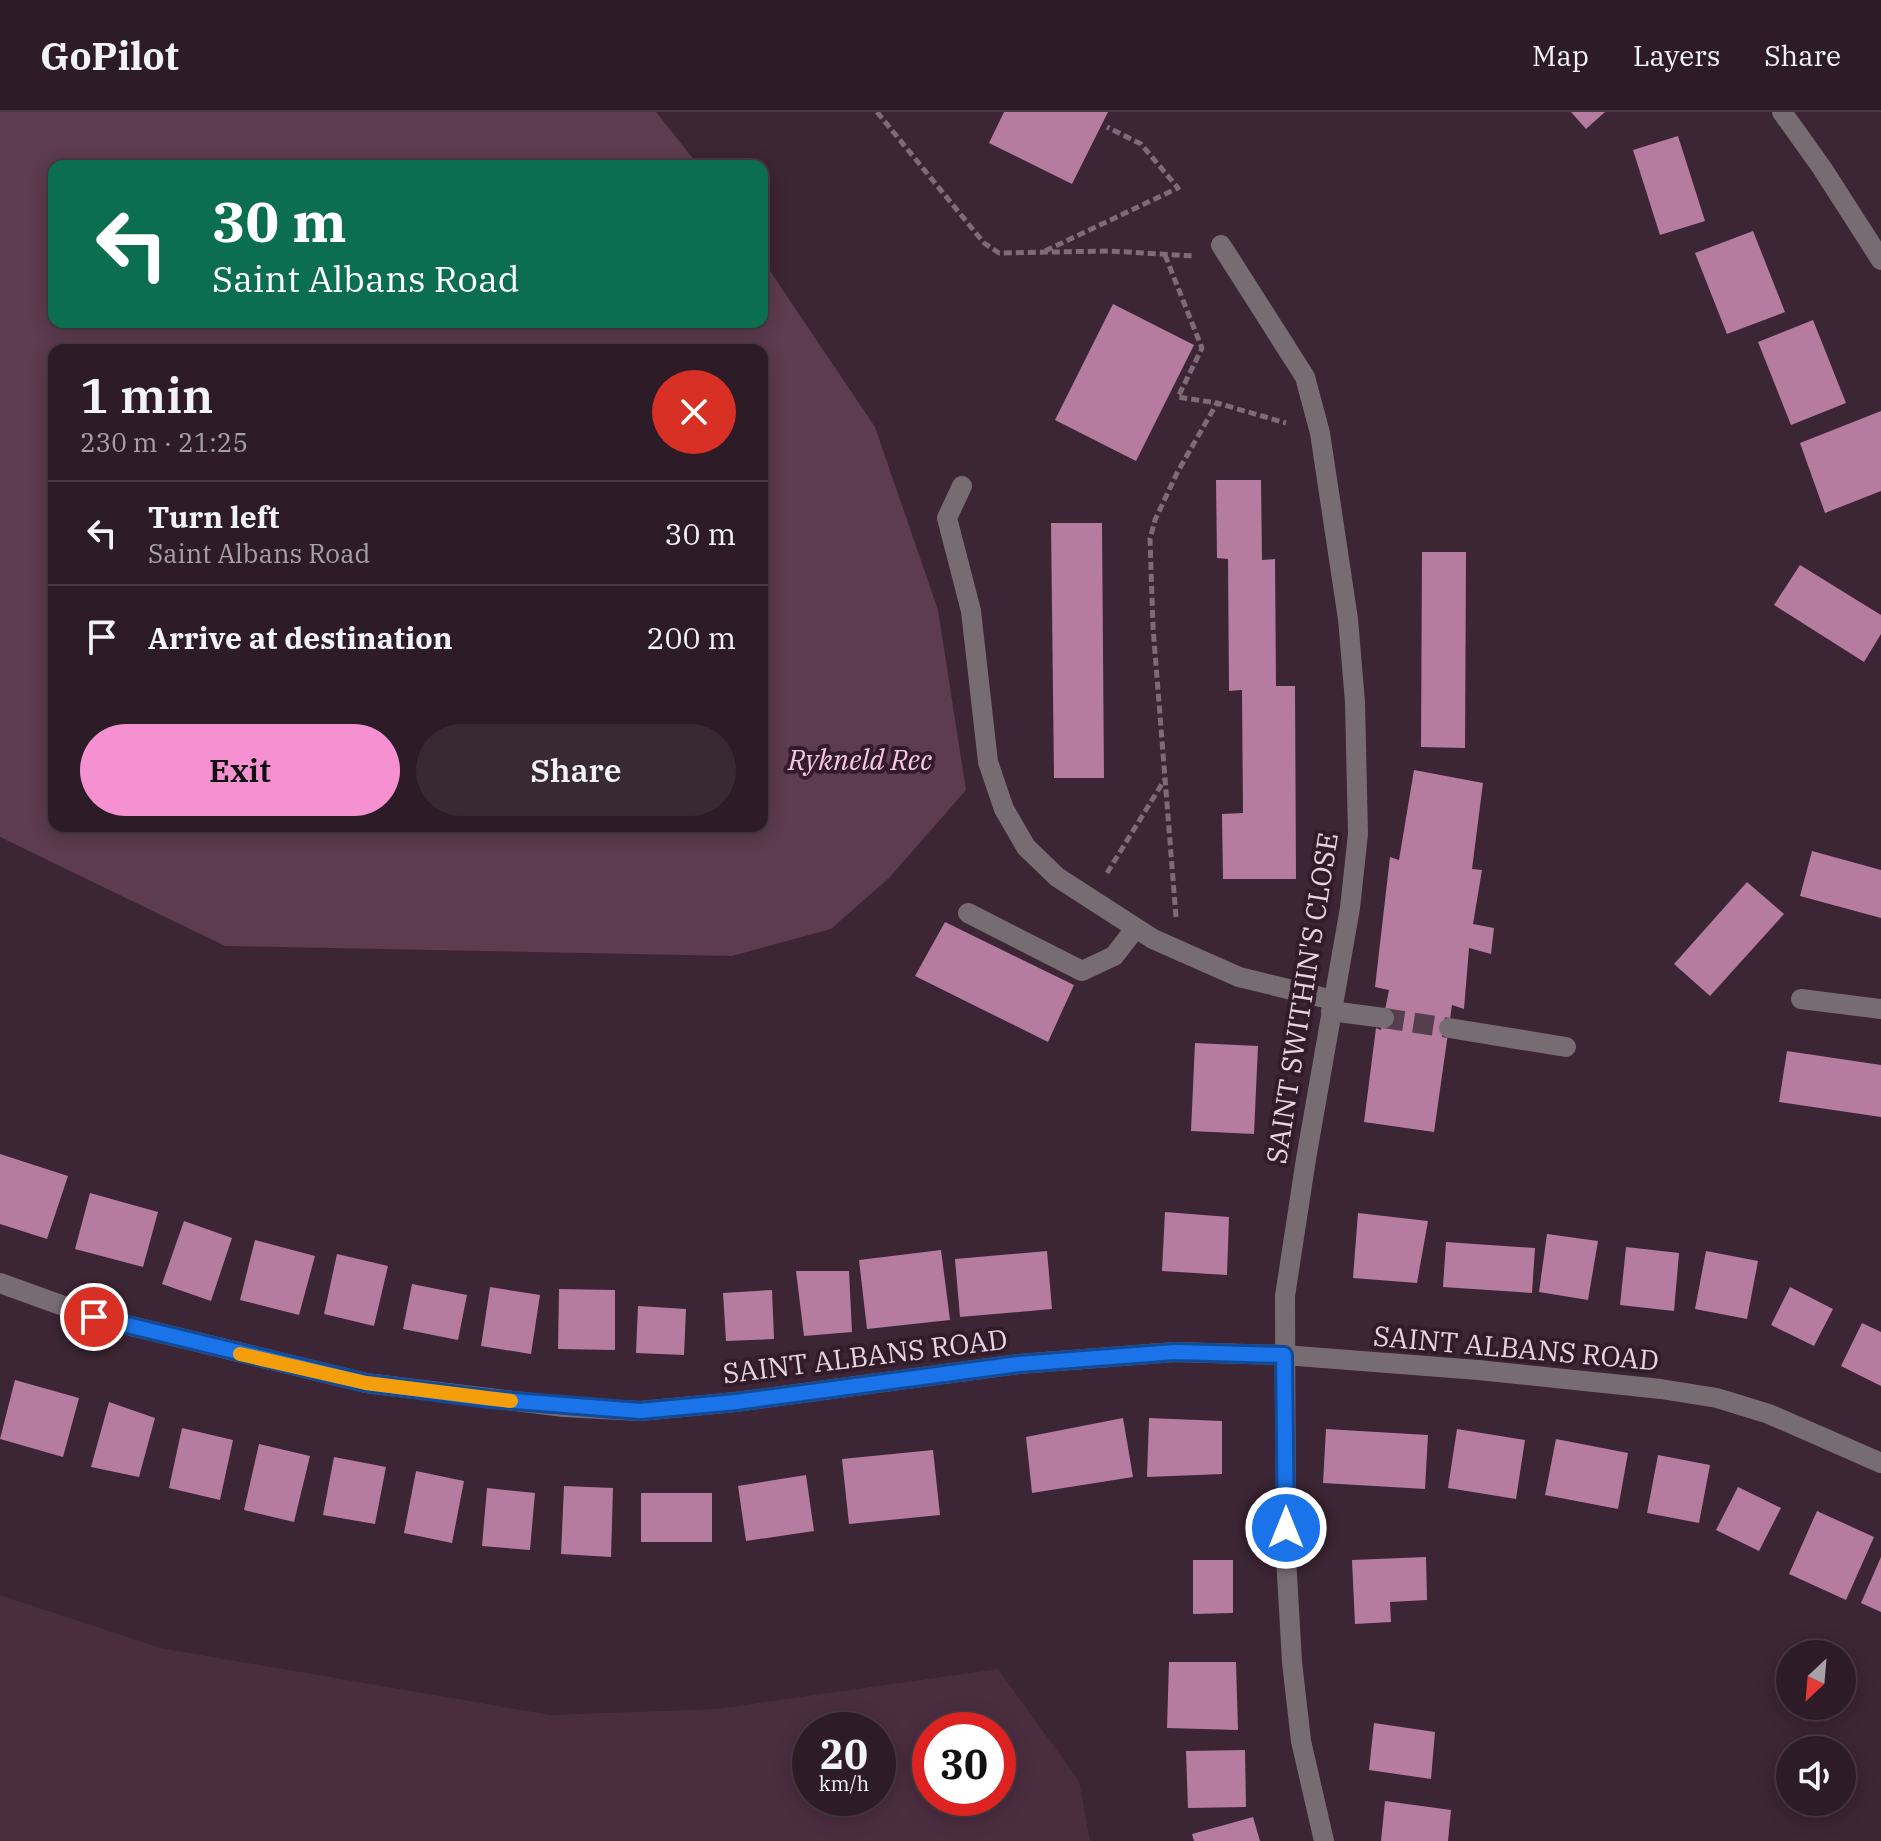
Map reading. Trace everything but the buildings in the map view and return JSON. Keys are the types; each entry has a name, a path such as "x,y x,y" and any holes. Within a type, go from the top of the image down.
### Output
{"street":[{"path":"1782,112 1881,260"},
{"name":"SAINT SWITHIN'S CLOSE","path":"1221,245 1305,377 1320,433 1348,619 1358,767 1358,834 1350,908 1285,1296 1286,1557 1292,1662 1301,1741 1324,1841"},
{"path":"962,486 947,518 971,611 988,762 1004,809 1026,847 1057,877 1135,929 1178,950 1239,977 1384,1018"},
{"path":"968,913 1082,971 1114,956 1135,929"},
{"path":"1801,999 1881,1009"},
{"path":"1449,1028 1566,1047"},
{"name":"SAINT ALBANS ROAD","path":"0,1283 94,1317 366,1383 490,1399 640,1411 736,1402 1050,1362 1175,1352 1284,1355 1478,1370 1661,1389 1717,1398 1769,1414 1881,1463"}],"path":[{"path":"877,112 984,243 999,253 1109,251 1192,257 1221,245"},
{"path":"1041,254 1178,188 1141,144 1107,127"},
{"path":"1165,255 1202,348 1178,397 1217,403 1320,433"},
{"path":"1178,950 1153,627 1150,539 1155,520 1177,473 1217,403"},
{"path":"1090,899 1166,779"}],"shaded area":[{"path":"0,1595 160,1648 551,1715 717,1709 998,1669 1079,1781 1090,1841 0,1841"}],"green space":[{"name":"Rykneld Rec","path":"0,112 656,112 694,160 48,160 48,328 768,328 768,268 875,427 938,610 966,790 889,878 831,929 732,956 225,946 0,837"}],"tunnel":[{"path":"1384,1018 1449,1028"}],"slow traffic":[{"path":"240,1354 366,1383 511,1401"}],"route":[{"path":"94,1317 366,1383 564,1407 640,1411 736,1402 1019,1364 1175,1352 1284,1355 1286,1528"}]}
